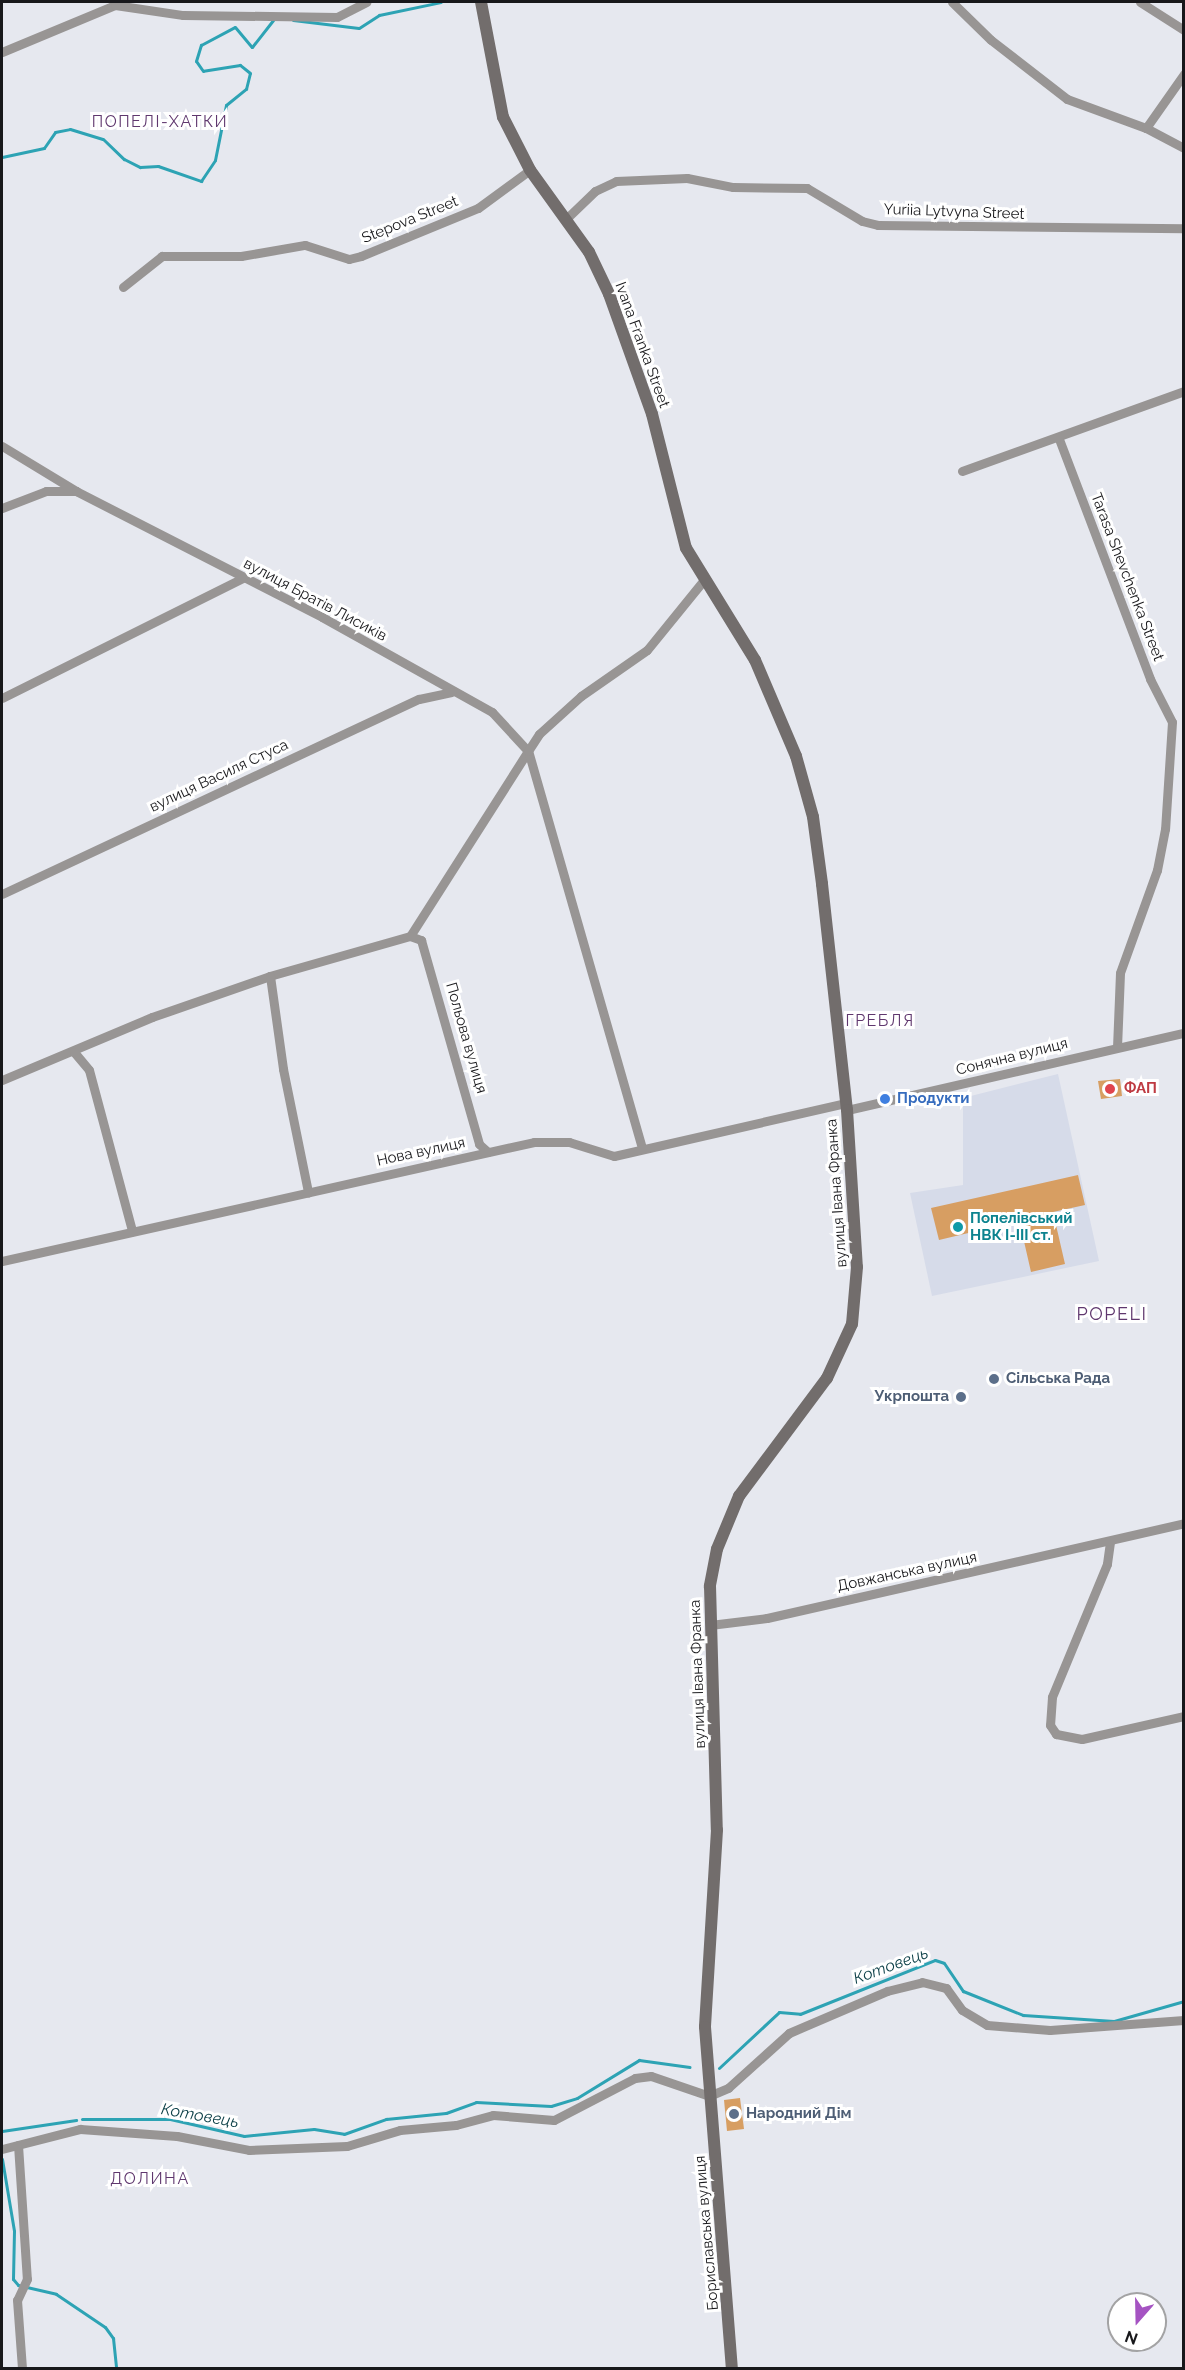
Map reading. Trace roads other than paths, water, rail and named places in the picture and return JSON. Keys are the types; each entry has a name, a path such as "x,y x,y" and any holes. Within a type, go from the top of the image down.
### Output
{"main road":[{"name":"Ivana Franka Street","path":"481,2 503,117 530,170 567,218 609,294 641,378 686,548 703,581"},
{"name":"вулиця Івана Франка","path":"703,581 755,660 804,780 822,884 846,1107 857,1267 852,1324 827,1378 739,1496 717,1549 710,1586 717,1830"},
{"name":"Бориславська вулиця","path":"717,1830 705,2027 732,2368"}],"street":[{"path":"2,52 115,4 183,15 337,17 366,2"},
{"path":"952,2 991,40 1067,99 1146,128 1184,148"},
{"path":"1140,2 1184,30"},
{"path":"1146,128 1184,74"},
{"name":"Stepova Street","path":"123,287 162,255 241,256 304,245 349,259 361,256 478,208 530,170"},
{"name":"Yuriia Lytvyna Street","path":"567,218 595,191 616,181 687,178 733,187 807,188 862,221 878,225 1184,228"},
{"path":"962,471 1059,439 1184,392"},
{"name":"Tarasa Shevchenka Street","path":"1059,439 1150,679 1172,722"},
{"name":"вулиця Братів Лисиків","path":"2,446 76,491 322,617 451,692 492,712 528,751"},
{"name":"вулиця Братів Лисиків","path":"2,508 46,491 76,491"},
{"path":"2,698 243,578"},
{"path":"410,936 528,751 555,718 633,663 703,581"},
{"name":"вулиця Василя Стуса","path":"2,894 419,699 451,692"},
{"path":"1117,1047 1120,973 1157,870 1165,829 1172,722 1184,719"},
{"path":"528,751 642,1148"},
{"name":"Польова вулиця","path":"418,926 479,1144 488,1152"},
{"path":"2,1080 74,1053 152,1017 270,976 410,936 422,940"},
{"path":"270,976 283,1069 308,1192"},
{"name":"Сонячна вулиця","path":"846,1107 1184,1033"},
{"path":"74,1053 89,1070 132,1231"},
{"name":"Нова вулиця","path":"2,1261 488,1152 551,1140 614,1156 642,1148 846,1107"},
{"name":"Довжанська вулиця","path":"710,1625 767,1618 1110,1542 1184,1523"},
{"path":"1110,1542 1107,1564 1052,1697 1050,1725 1056,1734 1082,1739 1184,1716"},
{"path":"22,2368 19,2294 25,2283 9,2147 80,2129 177,2136 249,2150 347,2146 400,2130 456,2125 493,2115 554,2120 635,2078 651,2076 710,2096 728,2088 789,2033 907,1984 922,1982 946,1988 962,2010 987,2025 1050,2030 1184,2020"}],"waterway":[{"path":"293,20 359,28 379,15 441,2"},
{"path":"2,157 44,148 55,132 70,129 103,139 124,159 140,167 158,166 201,181 215,160 226,105 246,89 250,73 240,65 203,71 196,61 201,45 235,27 252,47 273,20"},
{"name":"Котовець","path":"719,2068 779,2012 800,2014 935,1960 944,1963 963,1991 1023,2015 1114,2021 1184,2001"},
{"name":"Котовець","path":"82,2119 170,2119 244,2136 314,2129 344,2134 386,2119 446,2113 476,2102 551,2106 577,2098 639,2060 690,2067"},
{"name":"Котовець","path":"2,2131 76,2120"},
{"path":"2,2159 14,2231 13,2279 18,2285 56,2294 105,2327 113,2338 116,2368"}],"place":[{"name":"ФАП","path":"1110,1089"},
{"name":"Продукти","path":"885,1099"},
{"name":"Попелівський НВК І-ІІІ ст.","path":"958,1227"},
{"name":"Сільська Рада","path":"994,1379"},
{"name":"Укрпошта","path":"961,1397"},
{"name":"Народний Дім","path":"734,2114"}],"district":[{"name":"ПОПЕЛІ-ХАТКИ","path":"160,122"},
{"name":"ГРЕБЛЯ","path":"880,1021"},
{"name":"POPELI","path":"1112,1314"},
{"name":"ДОЛИНА","path":"150,2179"}]}
